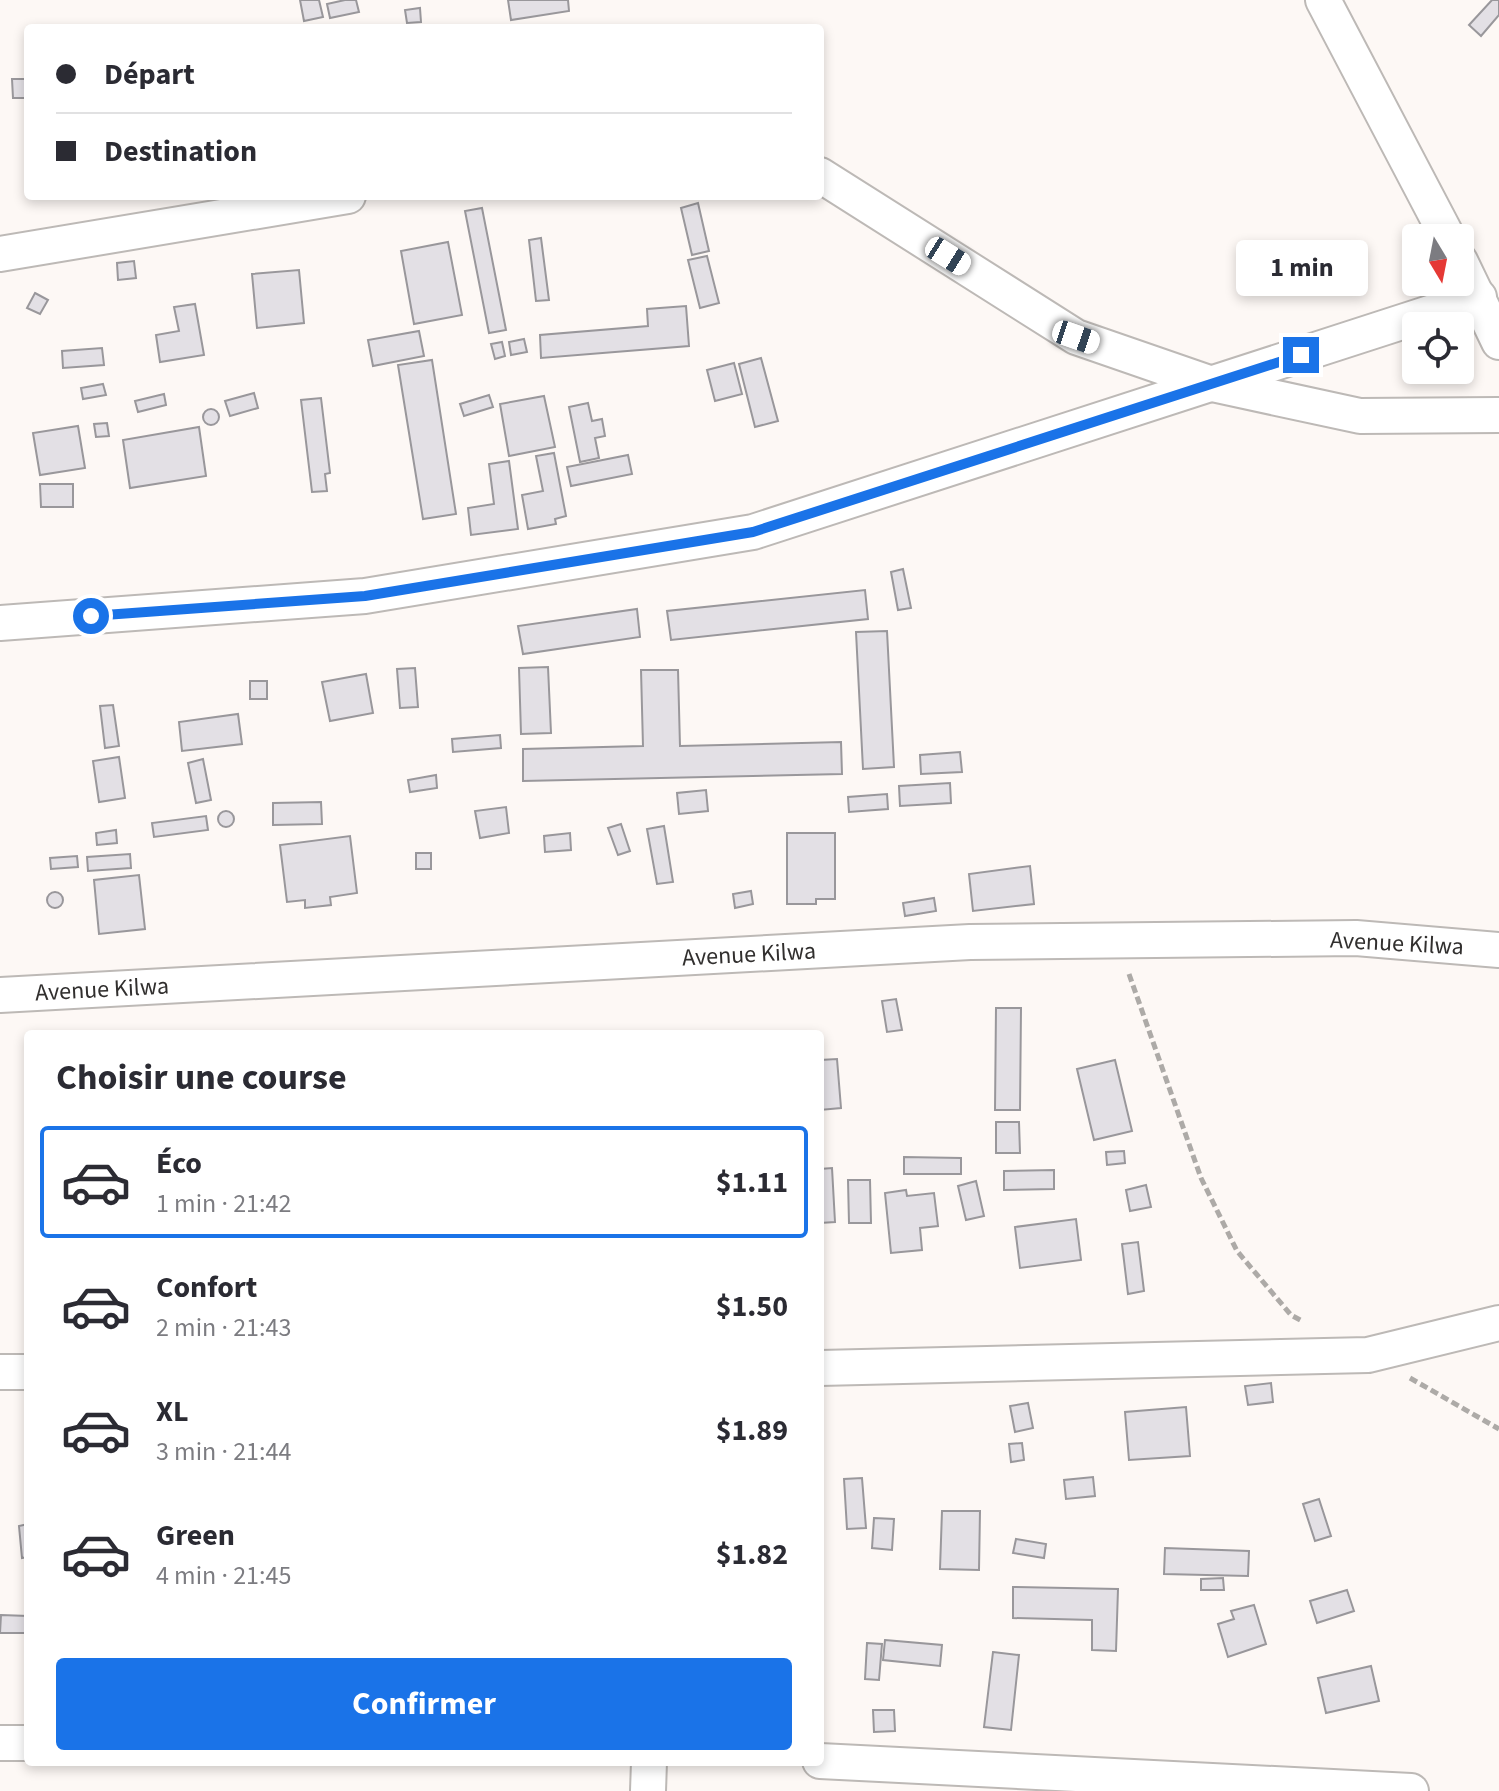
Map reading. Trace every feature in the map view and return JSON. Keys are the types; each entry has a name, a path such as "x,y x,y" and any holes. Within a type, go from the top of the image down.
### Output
{"street":[{"path":"1323,0 1441,224"},
{"path":"824,178 1076,337 1212,384 1360,416 1499,415"},
{"path":"0,254 324,200"},
{"path":"1474,288 1499,342"},
{"path":"0,623 365,596 753,532 1479,297"},
{"name":"Avenue Kilwa","path":"0,995 970,942 1356,938 1499,950"},
{"path":"824,1368 1368,1355 1499,1323"},
{"path":"0,1372 24,1372"},
{"path":"0,1743 24,1743"},
{"path":"824,1761 1411,1791"},
{"path":"648,1791 649,1766"}],"path":[{"path":"1118,941 1201,1178 1237,1251 1291,1315 1304,1322"},
{"path":"1368,1355 1499,1429"}],"building":[{"path":"300,0 319,0 323,17 304,21"},
{"path":"356,0 359,12 330,18 327,4"},
{"path":"508,0 568,0 569,11 511,20"},
{"path":"1492,0 1499,0 1499,15 1481,36 1469,25"},
{"path":"420,8 421,22 407,23 405,10"},
{"path":"12,79 24,79 24,98 13,98"},
{"path":"698,203 709,251 692,255 681,208"},
{"path":"482,208 506,330 489,333 465,211"},
{"path":"541,238 549,300 536,301 529,240"},
{"path":"448,242 462,315 414,324 401,251"},
{"path":"707,256 719,303 700,308 688,260"},
{"path":"134,261 136,278 118,280 117,263"},
{"path":"299,270 304,323 257,328 252,274"},
{"path":"35,293 48,300 40,314 27,308"},
{"path":"195,304 204,355 160,362 156,335 179,331 174,307"},
{"path":"686,306 689,346 541,358 540,335 648,326 647,309"},
{"path":"419,331 424,356 373,366 368,340"},
{"path":"524,339 527,352 511,355 509,342"},
{"path":"502,342 505,356 495,359 491,344"},
{"path":"102,348 104,365 63,368 62,351"},
{"path":"761,358 778,421 755,427 739,364"},
{"path":"432,360 456,514 423,519 398,365"},
{"path":"734,363 742,394 715,401 707,370"},
{"path":"103,384 106,395 83,399 81,388"},
{"path":"254,393 258,408 230,416 225,401"},
{"path":"164,394 166,405 138,412 135,401"},
{"path":"489,395 493,407 464,416 460,404"},
{"path":"544,396 555,447 509,456 500,404"},
{"path":"321,398 330,473 325,474 327,491 312,492 301,400"},
{"path":"588,403 592,421 602,419 605,436 595,438 599,458 580,462 569,407"},
{"path":"208,409 214,409 219,417 217,423 208,425 203,420 203,414"},
{"path":"107,423 109,436 96,437 94,424"},
{"path":"78,426 85,468 40,475 33,433"},
{"path":"199,427 206,476 130,488 123,440"},
{"path":"554,453 566,516 555,519 556,524 528,529 522,495 543,491 536,456"},
{"path":"628,455 632,474 571,486 567,467"},
{"path":"509,461 518,529 471,535 468,508 494,504 489,464"},
{"path":"40,484 73,484 73,507 41,507"},
{"path":"903,569 911,608 898,610 891,572"},
{"path":"865,590 868,619 671,640 667,611"},
{"path":"637,609 640,637 523,654 518,626"},
{"path":"887,631 894,767 863,769 856,632"},
{"path":"548,667 551,733 521,734 519,668"},
{"path":"415,668 418,707 400,708 397,669"},
{"path":"641,670 678,670 680,746 841,742 842,774 523,781 523,749 643,746"},
{"path":"366,674 373,713 330,721 322,682"},
{"path":"250,681 267,681 267,699 250,699"},
{"path":"113,705 119,746 105,748 100,706"},
{"path":"238,714 242,744 182,751 179,722"},
{"path":"500,735 501,748 453,752 452,739"},
{"path":"960,752 962,772 921,774 920,755"},
{"path":"119,757 125,798 99,802 93,761"},
{"path":"203,759 211,800 196,803 188,763"},
{"path":"436,775 437,788 410,792 408,780"},
{"path":"950,783 951,803 900,806 899,786"},
{"path":"706,790 708,811 679,814 677,793"},
{"path":"887,794 888,809 849,812 848,797"},
{"path":"321,802 322,824 273,825 273,803"},
{"path":"506,807 509,833 480,838 475,811"},
{"path":"226,811 232,813 232,825 226,827 220,825 218,819 220,813"},
{"path":"206,816 208,830 154,837 152,823"},
{"path":"621,824 630,851 618,855 608,828"},
{"path":"664,826 673,882 657,884 647,829"},
{"path":"116,830 117,843 97,845 96,833"},
{"path":"570,833 571,850 545,852 544,836"},
{"path":"787,833 835,833 835,899 816,899 816,904 787,904"},
{"path":"350,836 357,893 330,897 331,905 305,908 305,900 287,902 280,845"},
{"path":"416,853 431,853 431,869 416,869"},
{"path":"130,854 131,868 88,871 87,857"},
{"path":"77,856 78,867 51,869 50,858"},
{"path":"1030,866 1034,904 973,911 969,874"},
{"path":"139,875 145,929 99,934 94,880"},
{"path":"751,891 753,904 735,908 733,894"},
{"path":"55,892 61,894 61,906 55,908 49,906 47,900 49,894"},
{"path":"934,898 936,911 905,916 903,903"},
{"path":"896,999 902,1030 887,1032 882,1001"},
{"path":"996,1008 1021,1008 1020,1110 995,1110"},
{"path":"837,1059 841,1108 824,1110 824,1060"},
{"path":"1115,1060 1132,1131 1094,1140 1077,1069"},
{"path":"996,1122 1019,1122 1020,1153 996,1153"},
{"path":"1124,1151 1125,1163 1107,1165 1106,1152"},
{"path":"904,1157 961,1158 961,1174 904,1174"},
{"path":"832,1168 835,1222 824,1223 824,1169"},
{"path":"1054,1170 1054,1189 1004,1190 1004,1171"},
{"path":"848,1180 870,1180 871,1223 849,1223"},
{"path":"976,1181 984,1216 966,1220 958,1186"},
{"path":"1146,1185 1151,1207 1130,1211 1126,1190"},
{"path":"906,1190 907,1196 934,1193 938,1226 920,1228 922,1250 891,1253 885,1193"},
{"path":"1076,1219 1081,1260 1020,1268 1015,1227"},
{"path":"1138,1242 1144,1291 1128,1294 1122,1244"},
{"path":"1271,1383 1273,1402 1248,1405 1245,1386"},
{"path":"1028,1403 1033,1428 1015,1432 1010,1406"},
{"path":"1186,1407 1190,1456 1129,1460 1125,1412"},
{"path":"1022,1443 1024,1460 1011,1462 1009,1444"},
{"path":"1093,1477 1095,1496 1066,1499 1064,1480"},
{"path":"862,1478 866,1528 847,1529 844,1479"},
{"path":"1319,1499 1331,1536 1315,1541 1303,1504"},
{"path":"942,1511 980,1511 979,1570 940,1569"},
{"path":"874,1518 894,1519 892,1550 872,1548"},
{"path":"24,1525 22,1558 19,1526"},
{"path":"1016,1539 1046,1544 1044,1558 1013,1553"},
{"path":"1165,1548 1249,1551 1248,1576 1164,1574"},
{"path":"1223,1578 1224,1590 1201,1590 1201,1579"},
{"path":"1013,1587 1118,1589 1116,1651 1092,1650 1092,1620 1013,1618"},
{"path":"1347,1590 1354,1611 1317,1623 1310,1601"},
{"path":"1254,1605 1266,1644 1228,1657 1218,1624 1234,1619 1231,1611"},
{"path":"1,1615 24,1616 24,1633 0,1633"},
{"path":"885,1640 942,1645 940,1666 883,1660"},
{"path":"867,1643 882,1644 879,1680 865,1679"},
{"path":"993,1652 1019,1655 1011,1730 984,1727"},
{"path":"1371,1666 1379,1701 1326,1713 1318,1678"},
{"path":"873,1710 894,1710 895,1731 874,1732"}],"route":[{"path":"91,616 365,596 753,532 1301,355"}]}
